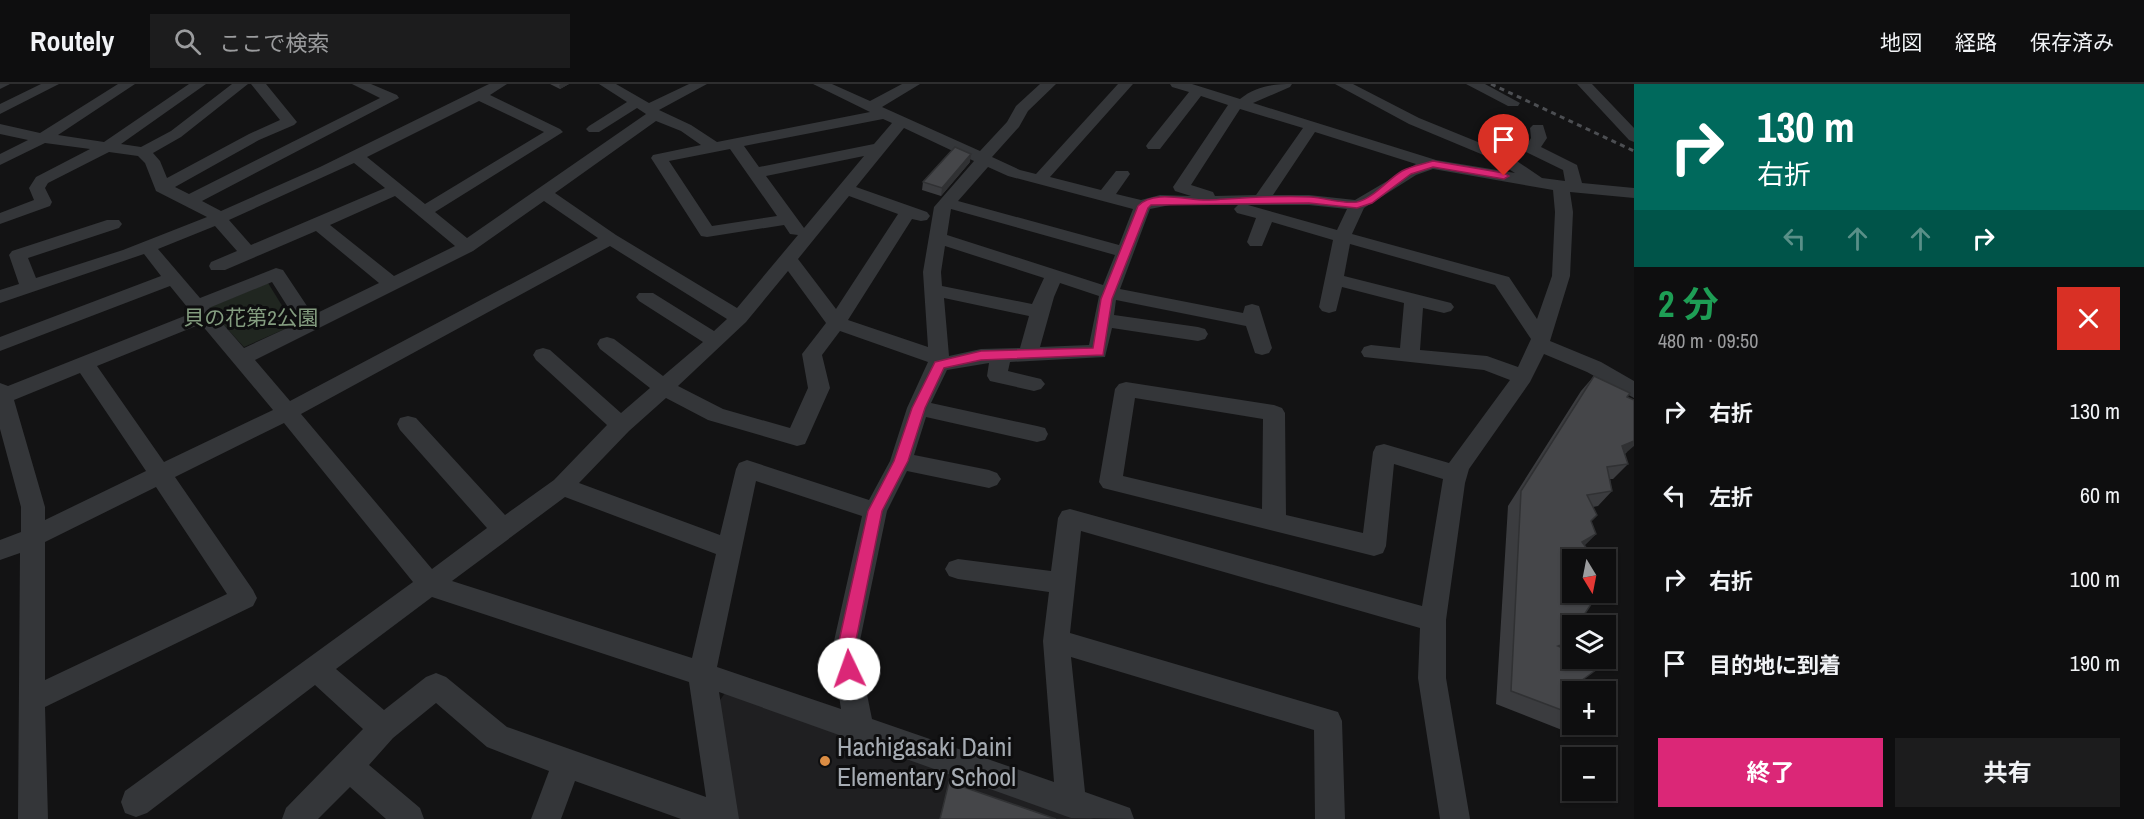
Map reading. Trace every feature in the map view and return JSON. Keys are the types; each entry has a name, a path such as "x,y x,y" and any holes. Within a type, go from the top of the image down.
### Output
{"street":[{"path":"0,110 52,84"},
{"path":"0,160 43,138 128,84"},
{"path":"0,219 44,202 37,188 42,180 107,147 199,84"},
{"path":"0,129 43,138 143,152 176,134 241,84"},
{"path":"162,187 254,137 289,122 258,84"},
{"path":"189,201 392,99 359,84"},
{"path":"0,297 137,250 216,218 356,156 424,122 476,90 500,84"},
{"path":"606,84 647,109 686,128 714,147"},
{"path":"594,129 647,109 700,84"},
{"path":"820,84 1014,173 1143,206"},
{"path":"136,802 562,486 621,425 716,342 739,318 880,148 885,114 913,84"},
{"path":"859,729 845,650 875,511 901,461 918,408 939,362 932,272 943,207 981,165 983,157 1014,124 1021,109 1049,84"},
{"path":"1040,180 1126,84"},
{"path":"1177,84 1433,164 1559,185 1634,193"},
{"path":"1285,84 1253,96 1239,105 1181,187 1221,200 1264,207 1343,235 1502,281 1539,341 1594,367 1634,390"},
{"path":"1342,84 1414,121 1499,156 1559,185"},
{"path":"1473,84 1513,103"},
{"path":"1584,84 1634,138"},
{"path":"423,212 555,132 476,90"},
{"path":"1154,146 1198,91"},
{"path":"382,104 424,122"},
{"path":"242,358 467,247 544,193 647,109"},
{"path":"788,219 714,233 707,232 659,158 885,114"},
{"path":"1256,242 1264,207 1312,126"},
{"path":"1455,819 1432,678 1433,620 1456,474 1523,377 1539,341 1561,276 1564,212 1559,185 1571,168 1532,149 1539,138 1538,128"},
{"path":"734,143 804,241"},
{"path":"755,173 880,148"},
{"path":"143,152 152,161 162,187 213,213 247,252"},
{"path":"356,156 467,247"},
{"path":"1264,207 1309,200 1357,205 1368,201 1407,172 1433,164"},
{"path":"1105,197 1122,174"},
{"path":"845,189 909,212 938,230 1110,293 1253,315 1262,348"},
{"path":"218,266 396,190"},
{"path":"544,193 610,239 739,318"},
{"path":"788,258 836,323 939,362 1029,352 1098,352 1107,299 1143,206 1164,200 1210,203 1221,200"},
{"path":"948,203 1126,252"},
{"path":"1329,307 1343,235 1357,205"},
{"path":"607,344 663,387 716,415 797,438 819,388 812,354 836,323 909,212"},
{"path":"30,287 18,255 111,220 137,250 174,278 430,585 702,674 1119,819"},
{"path":"316,223 392,284"},
{"path":"0,550 33,537 287,412 610,239"},
{"path":"33,819 31,700 33,507 2,393 85,364 276,274 309,325"},
{"path":"1029,352 1044,297 1056,275"},
{"path":"0,344 174,278"},
{"path":"1335,279 1444,307"},
{"path":"933,290 1040,312"},
{"path":"646,297 716,342"},
{"path":"1410,356 1414,299"},
{"path":"1104,320 1198,334"},
{"path":"1371,352 1486,363 1523,377"},
{"path":"1002,354 997,376 1034,384"},
{"path":"543,355 621,425"},
{"path":"31,700 244,598 85,364"},
{"path":"1274,522 1274,413 1126,389 1111,482 1274,522 1374,546 1384,452 1456,474"},
{"path":"918,408 1037,434"},
{"path":"408,424 503,530"},
{"path":"901,461 989,479"},
{"path":"297,819 349,767 383,728 436,686 497,737 566,764 724,819 702,674 747,469 875,511"},
{"path":"562,486 729,549"},
{"path":"1071,803 1056,641 1070,518 1433,620"},
{"path":"958,569 1062,583"},
{"path":"1056,641 1328,722 1330,819"},
{"path":"316,669 383,728"},
{"path":"546,819 566,764"},
{"path":"349,767 409,819"}],"shaded area":[{"name":"Hachigasaki Daini Elementary School","path":"725,693 1094,819 736,819 718,703"}],"green space":[{"name":"貝の花第2公園","path":"268,283 294,325 244,347 208,308"}],"building":[{"path":"955,147 971,154 942,188 923,182"},
{"path":"1594,376 1630,393 1627,397 1634,400 1634,441 1622,446 1628,464 1607,467 1612,491 1587,495 1597,515 1591,521 1596,534 1582,542 1587,549 1562,549 1562,603 1592,603 1584,615 1562,615 1562,645 1558,646 1562,648 1562,669 1597,669 1581,681 1562,681 1562,710 1511,691 1521,491"},
{"path":"949,782 1056,819 940,819"}],"railway":[{"path":"1491,84 1634,151"}],"place":[{"name":"Hachigasaki Daini Elementary School","path":"825,761"}],"route":[{"path":"849,669 845,650 875,511 901,461 918,408 939,365 981,356 1029,352 1098,352 1107,299 1143,206 1164,200 1210,203 1221,200 1309,200 1357,205 1368,201 1407,172 1433,164 1504,176"}]}
